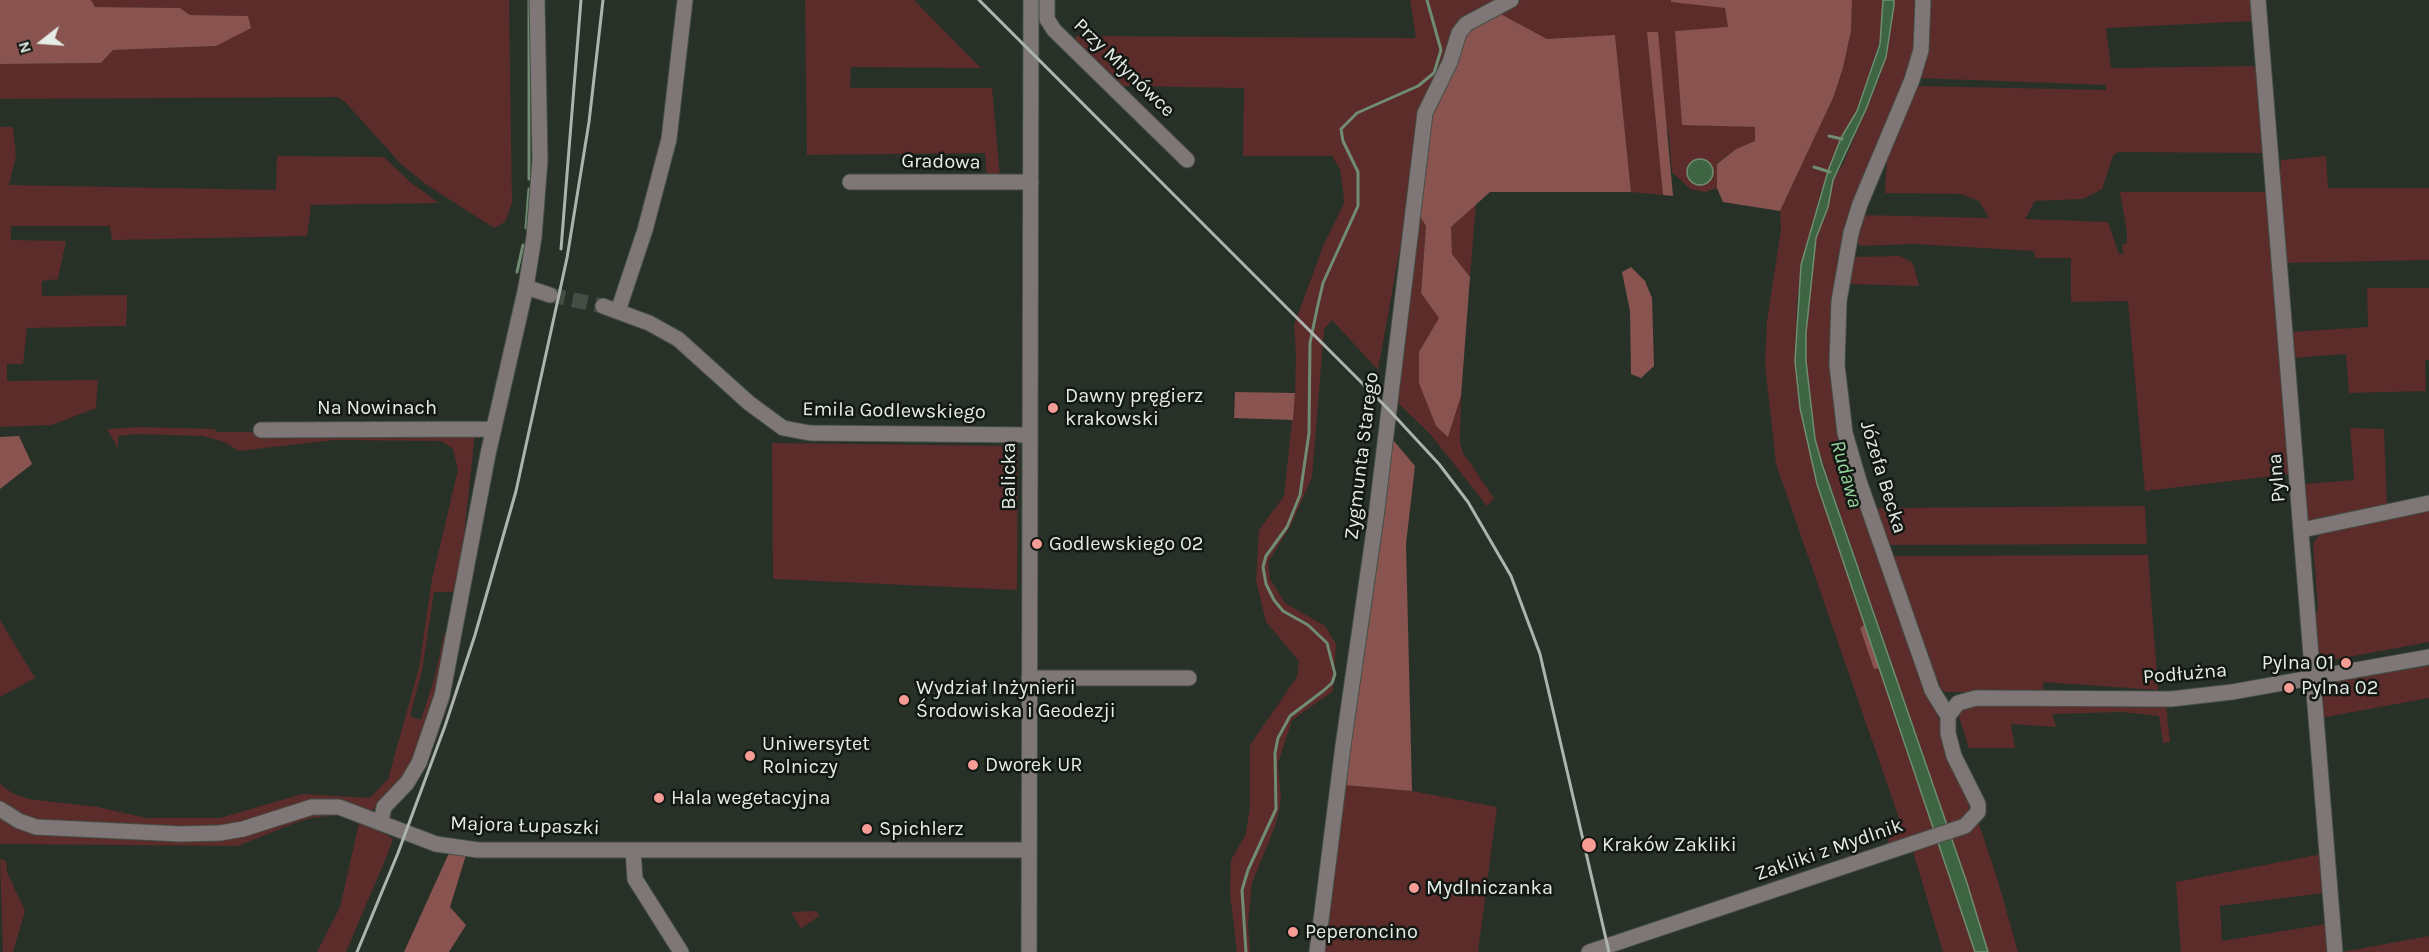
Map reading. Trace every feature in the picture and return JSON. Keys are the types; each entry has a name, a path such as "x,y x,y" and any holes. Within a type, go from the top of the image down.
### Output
{"street":[{"path":"381,821 384,807 407,783 419,764 442,696 494,429 525,287 534,237 540,160 537,0"},
{"path":"618,311 645,230 669,140 685,0"},
{"name":"Balicka","path":"1029,952 1031,0"},
{"name":"Przy Młynówce","path":"1047,0 1047,19 1054,30 1187,159"},
{"name":"Zygmunta Starego","path":"1317,952 1342,746 1377,506 1425,113 1450,62 1459,33 1466,24 1511,0"},
{"name":"Józefa Becka","path":"1923,0 1920,50 1912,80 1860,204 1851,233 1839,301 1837,365 1845,433 1859,481 1932,690 1948,716"},
{"name":"Pylna","path":"2258,0 2335,952"},
{"name":"Gradowa","path":"850,182 1031,182"},
{"path":"525,287 550,295"},
{"name":"Emila Godlewskiego","path":"603,306 656,326 678,339 749,403 783,428 810,433 1030,435"},
{"name":"Na Nowinach","path":"261,430 494,429"},
{"path":"2302,530 2429,503"},
{"name":"Podłużna","path":"1948,716 1958,703 1976,698 2171,699 2232,692 2429,657"},
{"path":"1029,678 1189,678"},
{"name":"Zakliki z Mydlnik","path":"1589,952 1965,826 1978,812 1978,804 1954,756 1948,733 1948,716"},
{"name":"Majora Łupaszki","path":"0,809 19,821 36,827 181,834 243,829 312,807 339,807 381,821 436,844 478,850 1029,850"},
{"path":"633,850 635,879 681,952"}],"shaded area":[{"path":"0,0 91,0 95,7 180,8 190,15 248,16 251,28 216,46 113,50 101,63 0,64"},
{"path":"91,0 509,0 512,203 505,222 494,228 427,185 401,164 338,97 0,99 0,64 101,63 113,50 216,46 248,16 190,15 180,8 95,7"},
{"path":"805,0 914,0 981,68 851,67 850,88 992,88 1000,177 987,178 985,153 807,155"},
{"path":"1410,0 1506,0 1404,226 1378,370 1332,320 1324,329 1312,477 1291,525 1268,562 1270,579 1285,603 1325,626 1336,644 1333,691 1292,720 1278,763 1281,799 1276,824 1252,883 1248,925 1250,952 1237,952 1230,893 1231,860 1246,834 1250,806 1250,745 1297,677 1299,661 1266,622 1256,581 1259,530 1284,496 1295,393 1294,325 1324,244 1344,203 1340,169 1332,156 1243,156 1244,88 1123,86 1076,41 1076,36 1416,38"},
{"path":"1521,0 1671,0 1671,2 1725,7 1729,27 1682,124 1755,127 1755,141 1736,149 1717,163 1717,188 1705,192 1690,189 1672,172 1669,136 1647,32 1663,195 1631,192 1615,36 1547,39 1495,11"},
{"path":"1671,0 1852,0 1851,31 1843,68 1833,98 1780,211 1723,202 1717,188 1717,164 1736,149 1755,141 1755,127 1682,125 1675,31 1728,27 1725,8 1671,2"},
{"path":"1852,0 1883,0 1882,34 1857,111 1841,138 1821,191 1803,260 1797,301 1795,361 1800,408 1817,484 1935,832 1886,846 1899,818 1776,464 1765,364 1767,321 1781,229 1780,211 1833,98 1843,68 1851,31"},
{"path":"1883,0 1894,0 1886,57 1866,109 1833,180 1828,207 1816,238 1806,333 1806,361 1815,439 1822,464 1967,883 1988,952 1975,952 1817,484 1800,408 1795,361 1801,265 1828,171 1841,138 1857,111 1880,44"},
{"path":"1894,0 1921,0 1919,39 1845,250 1842,423 1931,697 1969,804 1968,817 1948,827 1816,443 1806,361 1806,333 1816,238 1828,207 1833,180 1843,164 1879,79 1892,25"},
{"path":"1929,0 2253,0 2255,21 2106,28 2111,68 2257,66 2263,153 2118,152 2113,156 2102,189 2083,199 2035,201 2025,219 2108,222 2119,254 2123,254 2122,245 2127,243 2127,232 2120,192 2268,192 2290,474 2145,491 2128,301 2071,302 2071,258 2035,258 2034,251 1915,244 1860,246 1857,242 1862,215 1989,218 1979,201 1961,194 1885,193 1887,157 1916,86 2106,90 2106,85 1918,78"},
{"path":"1495,11 1547,39 1615,35 1631,192 1490,192 1451,227 1452,254 1470,277 1461,396 1448,437 1436,426 1419,383 1419,352 1439,318 1421,293 1426,226 1417,212 1429,110 1469,27"},
{"path":"1647,32 1658,32 1673,196 1663,195"},
{"path":"0,127 13,127 16,156 9,185 276,190 277,156 384,157 410,182 439,203 311,205 307,236 112,240 110,226 11,226 11,240 66,241 58,279 42,281 42,296 127,295 126,326 27,328 23,364 7,364 7,381 98,380 96,408 52,425 0,427"},
{"path":"2326,156 2328,188 2429,188 2429,260 2283,263 2279,190 2281,160"},
{"path":"1700,159 1709,163 1713,172 1709,181 1700,185 1691,181 1687,172 1691,163"},
{"path":"1476,203 1470,277 1452,254 1451,227"},
{"path":"1417,212 1426,226 1421,293 1440,318 1419,352 1448,436 1461,396 1460,443 1463,453 1494,498 1487,506 1431,435 1396,401"},
{"path":"1900,256 1913,263 1919,286 1847,284 1850,264 1856,257"},
{"path":"1631,267 1645,281 1652,298 1654,366 1641,378 1631,374 1630,311 1622,272"},
{"path":"2367,288 2429,288 2429,360 2425,360 2426,391 2349,393 2346,354 2293,358 2292,332 2368,327"},
{"path":"1235,392 1295,393 1293,420 1234,418"},
{"path":"140,427 215,429 216,432 475,433 458,592 434,592 422,671 410,716 421,720 435,676 444,634 452,636 418,756 388,799 375,809 368,811 343,803 252,822 194,830 35,822 0,803 0,784 12,793 28,799 98,807 146,818 220,818 302,794 370,798 388,779 419,668 432,579 458,470 453,449 441,441 334,440 239,451 224,442 203,436 135,434 118,436 118,448 107,429"},
{"path":"2350,428 2384,429 2387,504 2317,522 2307,519 2304,484 2354,480"},
{"path":"19,436 32,464 0,489 0,437"},
{"path":"1393,440 1415,466 1406,544 1412,791 1344,785"},
{"path":"772,443 1018,446 1017,590 773,579"},
{"path":"2145,506 2147,544 1885,545 1873,508"},
{"path":"2429,511 2429,642 2321,662 2314,617 2318,609 2313,544 2321,532"},
{"path":"2148,555 2158,690 2043,682 2043,693 1946,692 1941,689 1938,679 1933,678 1889,556"},
{"path":"0,620 35,678 0,697"},
{"path":"1864,625 1880,668 1874,669 1860,628"},
{"path":"2429,666 2429,698 2320,718 2318,684"},
{"path":"2006,703 2166,705 2170,742 2163,743 2159,716 2122,712 2052,714 2056,727 2011,724 2015,748 1969,748 1959,717 1962,708"},
{"path":"1344,785 1412,791 1497,807 1478,952 1323,952"},
{"path":"339,812 338,815 311,818 292,824 238,846 0,844 0,816 203,838 301,814"},
{"path":"360,819 393,839 346,952 317,952 340,907"},
{"path":"1979,824 2018,952 1988,952 1951,836"},
{"path":"1938,840 1975,952 1943,952 1912,848"},
{"path":"449,853 466,855 450,907 466,925 449,952 404,952"},
{"path":"2322,854 2324,893 2220,906 2222,941 2326,924 2328,952 2181,952 2176,882"},
{"path":"0,859 6,861 7,872 25,911 13,952 3,952"},
{"path":"816,911 819,916 801,929 791,912"},
{"path":"2429,936 2429,952 2342,952"}],"waterway":[{"path":"529,0 529,179"},
{"path":"1246,952 1242,890 1248,870 1276,809 1275,753 1278,738 1290,716 1332,683 1335,674 1327,643 1308,625 1283,611 1266,584 1263,567 1266,556 1287,527 1300,495 1309,433 1310,343 1323,283 1358,206 1358,172 1343,141 1341,129 1357,113 1418,86 1434,73 1441,50 1427,0"},
{"path":"1829,136 1842,139"},
{"path":"1814,167 1830,172"},
{"path":"526,228 529,189"},
{"path":"517,272 523,245"}],"tunnel":[{"path":"550,295 603,306"}],"railway":[{"path":"561,249 581,0"},
{"path":"357,952 398,853 445,726 475,635 516,491 567,258 589,122 603,0"},
{"path":"979,0 1389,410 1439,464 1468,502 1511,576 1540,654 1609,952"}],"place":[{"name":"Dawny pręgierz krakowski","path":"1053,408"},
{"name":"Godlewskiego 02","path":"1037,544"},
{"name":"Pylna 01","path":"2346,663"},
{"name":"Pylna 02","path":"2289,688"},
{"name":"Wydział Inżynierii Środowiska i Geodezji","path":"904,700"},
{"name":"Uniwersytet Rolniczy","path":"750,756"},
{"name":"Dworek UR","path":"973,765"},
{"name":"Hala wegetacyjna","path":"659,798"},
{"name":"Spichlerz","path":"867,829"},
{"name":"Kraków Zakliki","path":"1589,845"},
{"name":"Mydlniczanka","path":"1414,888"},
{"name":"Peperoncino","path":"1293,932"}],"water label":[{"name":"Rudawa","path":"1846,474"}]}
